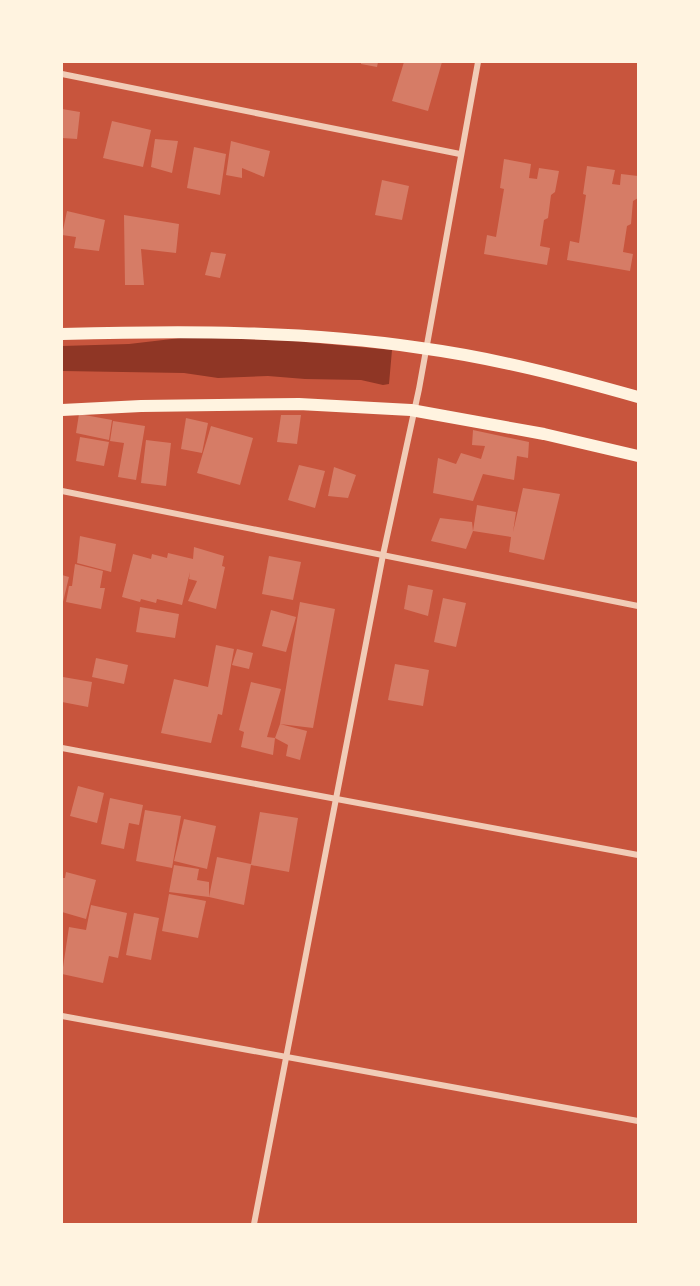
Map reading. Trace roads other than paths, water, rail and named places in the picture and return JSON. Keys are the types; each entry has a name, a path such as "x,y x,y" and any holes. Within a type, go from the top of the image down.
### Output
{"main road":[{"path":"62,334 146,332 300,336 425,348 557,374 639,397"},
{"path":"62,410 141,406 299,404 415,412 544,434 639,456"}],"street":[{"path":"254,1224 383,555 415,412 478,62"},
{"path":"62,74 460,154"},
{"path":"62,491 639,606"},
{"path":"62,748 639,855"},
{"path":"62,1016 639,1120"}]}
